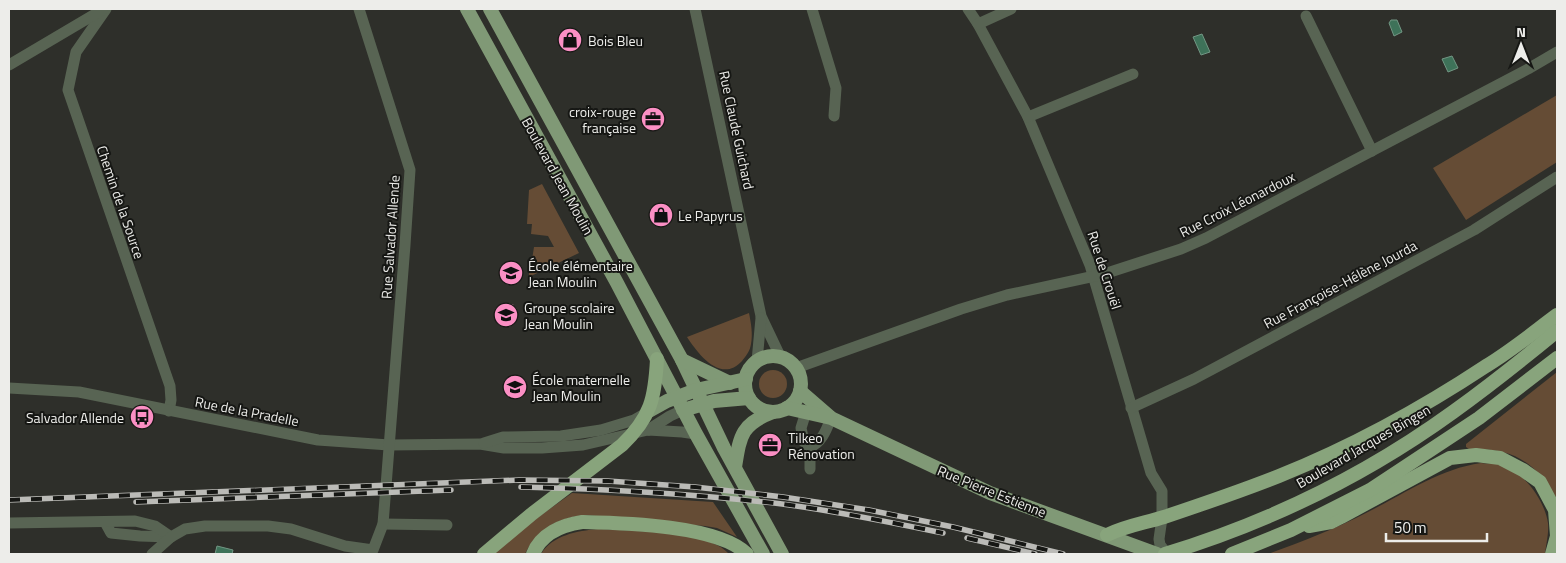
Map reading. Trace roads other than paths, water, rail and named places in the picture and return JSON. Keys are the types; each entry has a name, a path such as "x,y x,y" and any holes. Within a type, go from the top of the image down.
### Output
{"highway":[{"path":"1107,535 1118,530 1162,518 1280,476 1340,449 1422,406 1471,376 1557,315"},
{"name":"Boulevard Jacques Bingen","path":"1166,554 1198,544 1290,506 1345,479 1400,448 1452,413 1557,331"},
{"path":"1233,554 1292,530 1370,490 1479,418 1557,358"},
{"path":"484,554 533,513 641,432 656,386 657,359"},
{"path":"1292,530 1331,522 1450,458 1476,455 1500,458 1524,470 1540,482 1555,510 1557,536 1552,554"},
{"path":"532,554 544,538 558,528 582,522 688,530 718,538 747,554"}],"main road":[{"name":"Boulevard Jean Moulin","path":"467,9 711,462 763,554"},
{"name":"Boulevard Jean Moulin","path":"490,9 682,360 702,403 782,554"},
{"path":"735,467 739,444 744,431 750,423 760,416 787,408 793,404 800,391 801,383 796,368 787,360 769,357 752,366 746,379 746,386 750,398 759,408 773,412"},
{"path":"682,360 730,383"},
{"path":"649,411 676,397 696,390 746,379"},
{"name":"Rue Pierre Estienne","path":"800,391 831,418"},
{"path":"683,410 702,403 750,398"},
{"name":"Rue Pierre Estienne","path":"787,408 831,418 990,493 1157,554"}],"street":[{"path":"9,65 105,9"},
{"name":"Chemin de la Source","path":"105,9 76,52 68,90 170,386 172,400 169,411"},
{"name":"Rue Salvador Allende","path":"359,9 410,170 382,524 373,552"},
{"name":"Rue Claude Guichard","path":"695,9 761,316 781,358"},
{"path":"812,9 836,88 834,116"},
{"name":"Rue de Crouël","path":"968,9 1028,117 1093,277 1151,474 1162,491 1162,518 1159,539 1160,545 1166,554"},
{"path":"978,24 1011,9"},
{"path":"1306,16 1372,150"},
{"name":"Rue Croix Léonardoux","path":"796,368 977,304 1007,295 1093,277 1173,252 1206,238 1528,70 1557,52"},
{"path":"1028,117 1133,74"},
{"name":"Rue Françoise-Hélène Jourda","path":"1132,408 1194,378 1474,230 1557,177"},
{"name":"Rue Claude Guichard","path":"757,362 761,316"},
{"name":"Rue de la Pradelle","path":"9,388 63,390 318,440 389,449 480,444 504,448 562,447 641,432"},
{"path":"641,432 683,410"},
{"name":"Rue de la Pradelle","path":"480,444 503,437 561,436 601,430 634,420 649,411"},
{"path":"806,412 801,428 804,442 810,447"},
{"path":"810,447 817,444 831,418"},
{"path":"641,432 696,434"},
{"path":"810,447 810,469"},
{"path":"9,523 105,522 111,532 140,536 172,537"},
{"path":"382,524 447,525"},
{"path":"152,554 185,529 205,526 268,526 291,529 345,546 373,552"}],"railway":[{"path":"9,500 519,480 608,481 695,487 783,497 869,510 953,527 1063,554"},
{"path":"521,487 652,492 782,504 842,513 943,533"},
{"path":"136,502 451,490"},
{"path":"967,538 1035,554"}],"place":[{"name":"Bois Bleu","path":"570,40"},
{"name":"croix-rouge française","path":"653,119"},
{"name":"Le Papyrus","path":"661,215"},
{"name":"École élémentaire Jean Moulin","path":"511,273"},
{"name":"Groupe scolaire Jean Moulin","path":"506,315"},
{"name":"École maternelle Jean Moulin","path":"515,387"},
{"name":"Salvador Allende","path":"142,417"},
{"name":"Tilkeo Rénovation","path":"770,445"}]}
